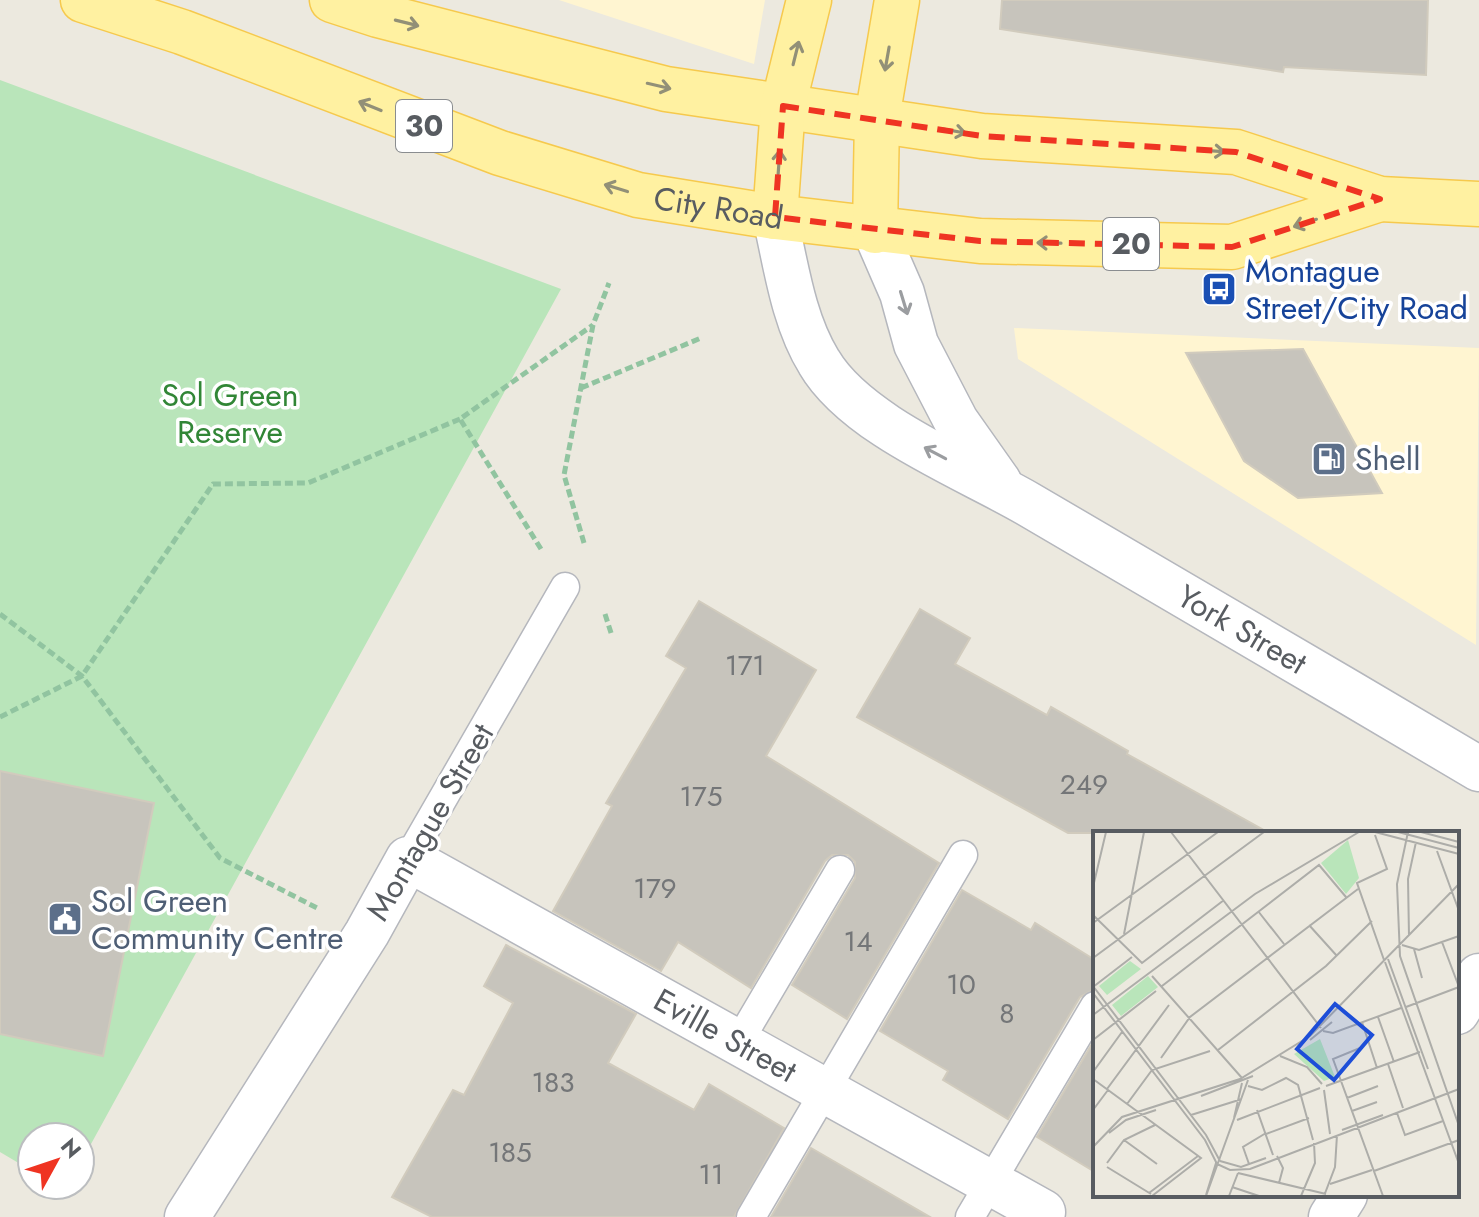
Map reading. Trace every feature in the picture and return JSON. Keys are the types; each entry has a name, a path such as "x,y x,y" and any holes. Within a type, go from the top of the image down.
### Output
{"main road":[{"name":"City Road","path":"83,0 209,42 500,153 638,195 775,217 980,241 1232,247 1380,199"},
{"name":"City Road","path":"332,0 391,19 666,89 982,136 1236,152 1380,199 1479,204"},
{"path":"775,217 783,106 809,0"},
{"path":"875,231 877,118 897,0"}],"street":[{"name":"York Street","path":"775,217 796,305 819,363 850,399 911,440 1004,490 1479,769"},
{"name":"York Street","path":"875,231 902,293 916,344 956,421 1004,490"},
{"name":"Montague Street","path":"187,1217 367,933 408,859"},
{"name":"Eville Street","path":"408,859 823,1090 980,1200 1043,1212"},
{"path":"1459,1009 1479,976"},
{"path":"1331,1217 1344,1197"}],"lane":[{"name":"Montague Street","path":"408,859 565,587"},
{"path":"751,1217 963,855"},
{"path":"738,1043 840,870"},
{"path":"980,1200 1093,1009"}],"path":[{"path":"585,548 564,475 593,325 609,283"},
{"path":"0,717 82,676 213,484 308,483 460,419 593,325"},
{"path":"580,388 701,338"},
{"path":"460,419 565,587"},
{"path":"603,607 612,636"},
{"path":"0,614 82,676 220,858 367,933"}],"highlighted area":[{"path":"783,106 982,136 1236,152 1380,199 1232,247 980,241 775,217"}],"shaded area":[{"path":"559,0 765,0 754,64"},
{"name":"Shell","path":"1014,328 1479,348 1476,645 1018,359"}],"green space":[{"name":"Sol Green Reserve","path":"0,80 561,289 96,1135 96,1121 16,1121 16,1162 0,1152"}],"building":[{"path":"1002,0 1428,0 1426,75 1284,67 1283,72 1000,29"},
{"path":"1303,349 1382,493 1298,498 1244,461 1186,353"},
{"path":"699,601 816,670 766,756 939,863 847,1019 792,985 855,878 855,862 848,855 832,855 825,861 751,988 678,942 661,971 553,911 612,806 606,803 686,668 666,656"},
{"path":"920,609 970,638 955,664 1047,715 1051,707 1128,751 1127,754 1265,831 1068,833 857,717"},
{"name":"Sol Green Community Centre","path":"0,771 154,803 103,1056 0,1034"},
{"path":"962,890 1031,930 1035,923 1093,959 1093,990 1080,997 1008,1119 943,1080 948,1071 880,1031"},
{"path":"506,945 636,1014 608,1063 694,1110 709,1084 784,1128 734,1217 432,1217 392,1197 453,1090 464,1095 513,1003 484,986"},
{"path":"1093,1042 1093,1171 1037,1137"},
{"path":"811,1148 930,1217 771,1217"}],"place":[{"name":"Montague Street/City Road","path":"1219,289"},
{"name":"Shell","path":"1329,459"},
{"name":"Sol Green Community Centre","path":"65,919"}]}
